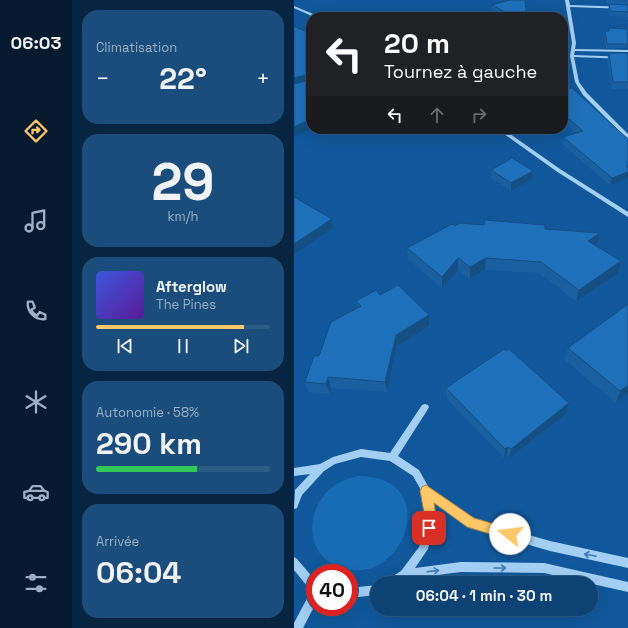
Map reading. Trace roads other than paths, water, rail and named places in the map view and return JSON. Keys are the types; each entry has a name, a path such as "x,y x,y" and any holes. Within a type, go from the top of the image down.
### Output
{"street":[{"path":"567,0 574,43 572,56 577,82 585,94 628,138"},
{"path":"569,6 628,8"},
{"path":"294,7 306,12"},
{"path":"573,50 628,51"},
{"path":"572,56 628,58"},
{"path":"507,134 558,170 628,215"},
{"path":"392,457 426,408"},
{"path":"294,505 298,493 321,468 333,461 361,453 392,457 416,472 426,491 431,518 423,550 401,576"},
{"path":"294,472 321,468"},
{"path":"426,491 471,523 550,546 628,563"},
{"path":"294,562 306,577"},
{"path":"404,574 462,567 544,568 628,587"},
{"path":"358,593 370,591"},
{"path":"297,628 306,612"}]}
